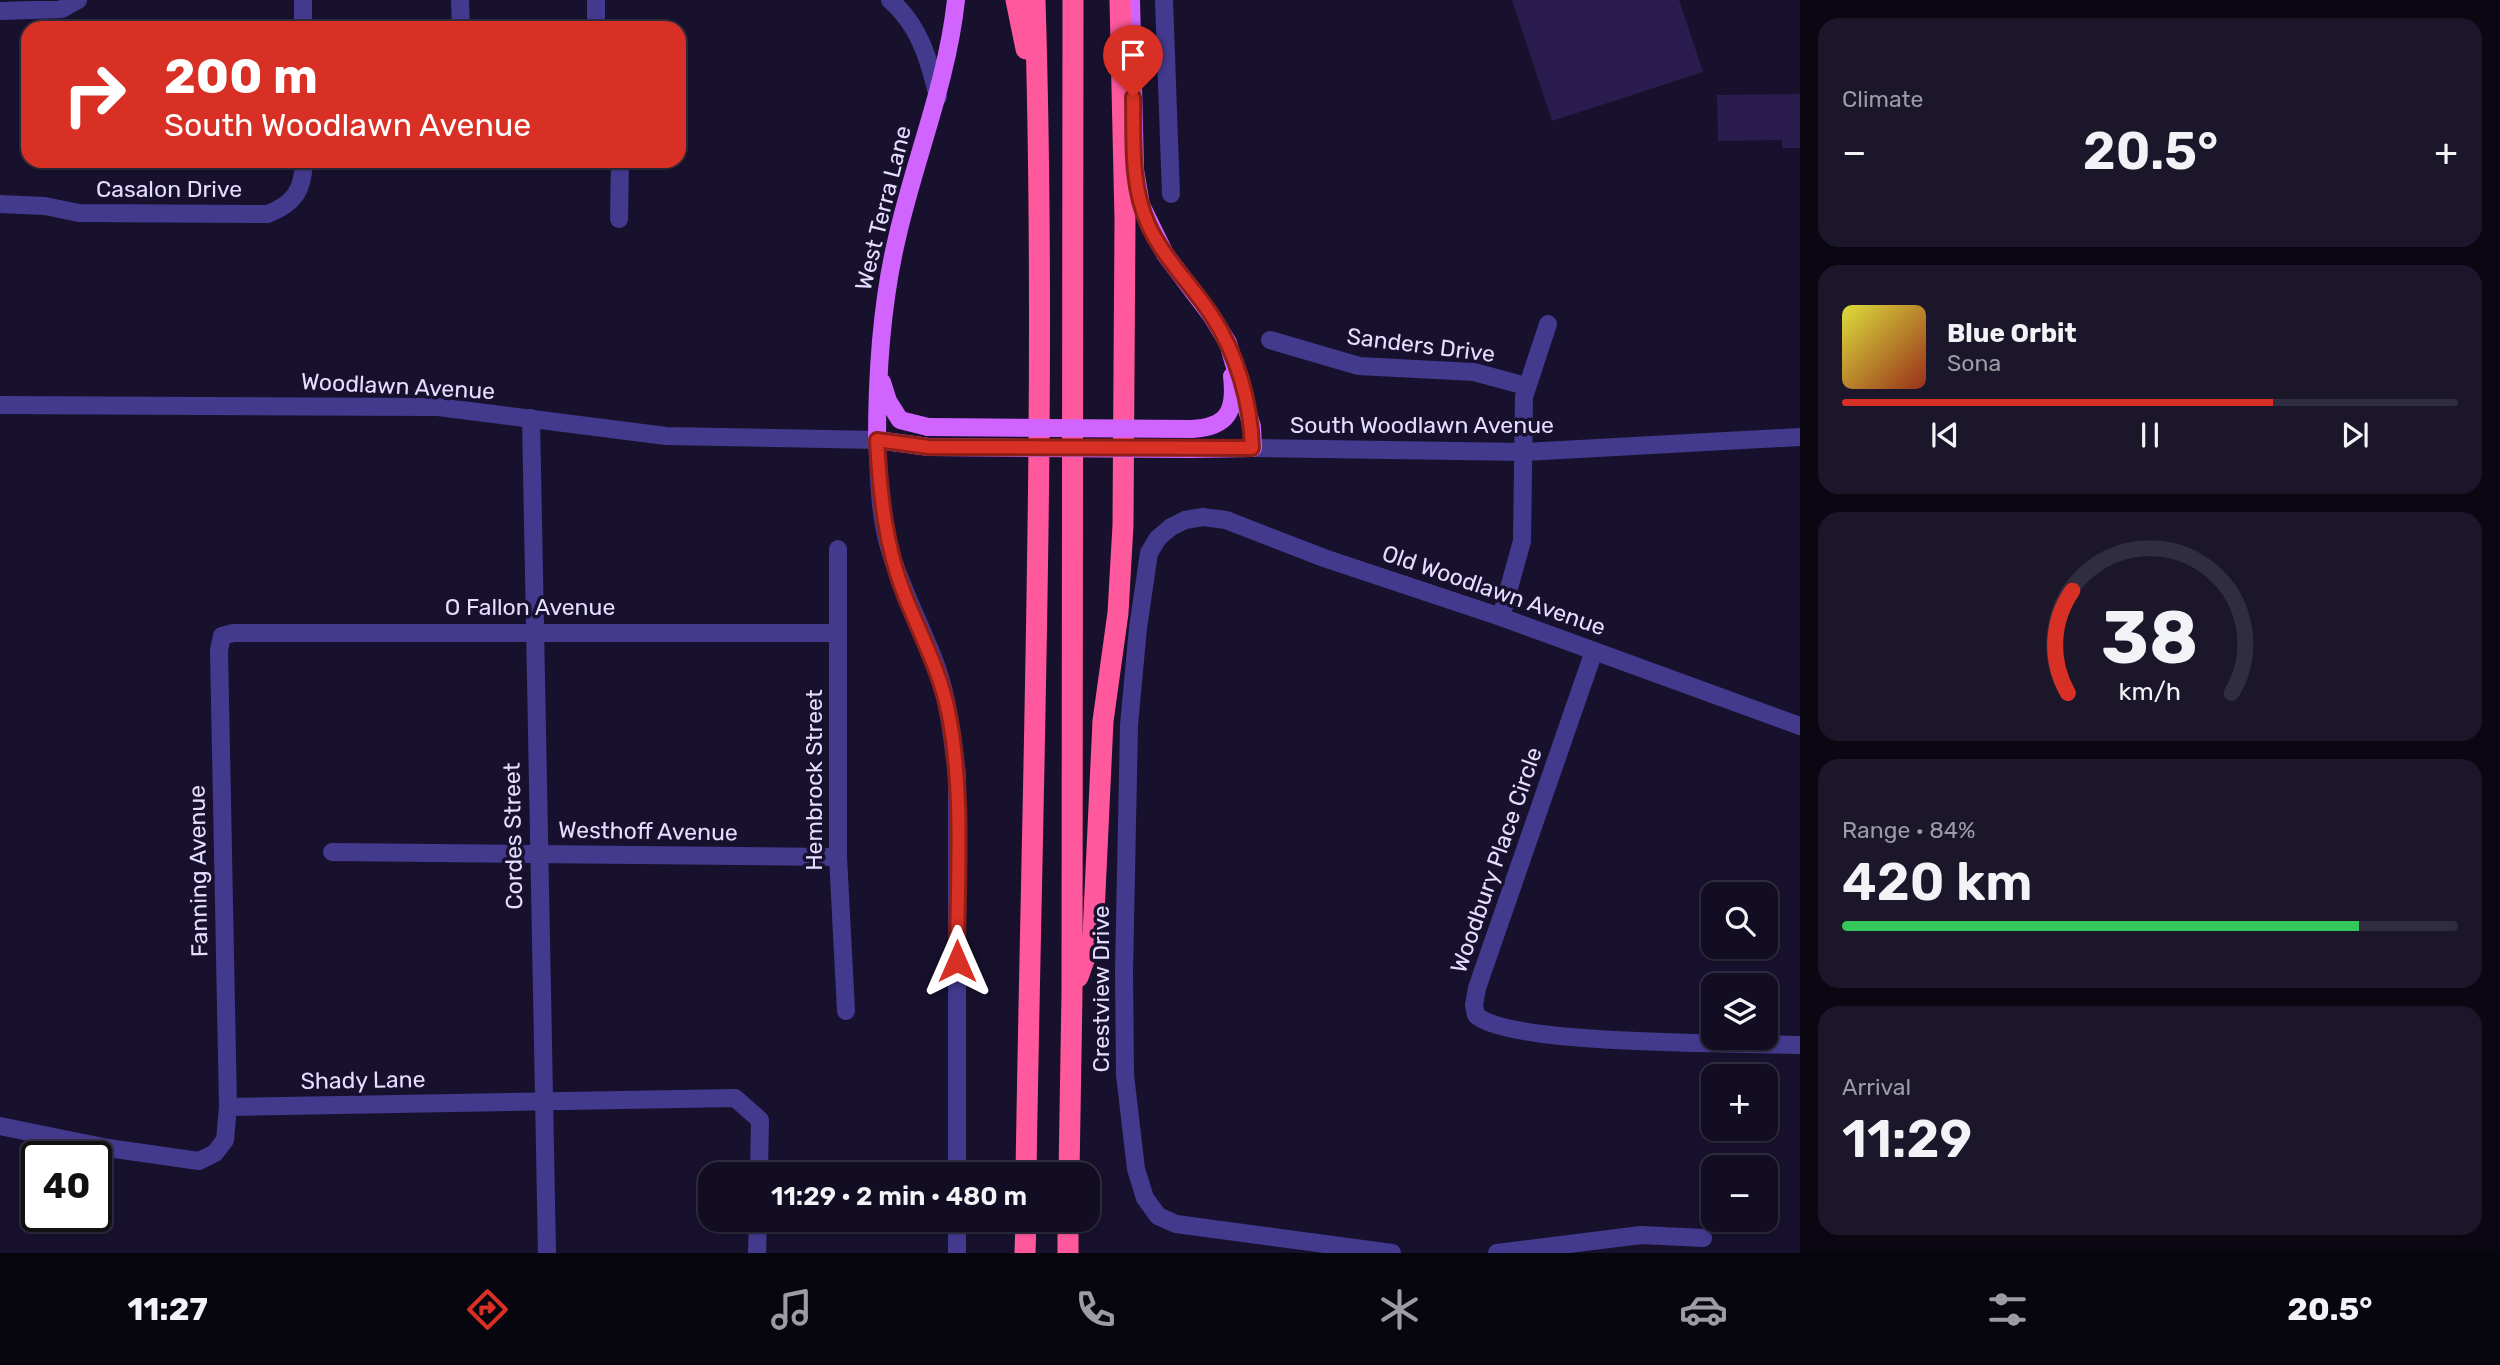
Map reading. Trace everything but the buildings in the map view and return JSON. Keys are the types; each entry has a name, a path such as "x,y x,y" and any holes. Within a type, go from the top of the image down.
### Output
{"highway":[{"path":"1016,0 1038,105"},
{"path":"1026,1162 1037,464 1038,105 1035,0"},
{"path":"1069,1162 1072,993 1073,0"},
{"path":"1072,993 1093,935 1103,721 1118,613 1123,525 1125,232 1120,0"},
{"path":"1025,1253 1026,1232"},
{"path":"1068,1232 1068,1253"}],"main road":[{"name":"West Terra Lane","path":"877,440 883,299 938,97 956,0"},
{"path":"1130,0 1135,170 1141,205 1166,254 1212,315 1228,343 1252,427 1252,448"},
{"path":"878,372 894,414 909,424 1212,428 1224,421 1231,406 1233,390 1228,343"},
{"name":"South Woodlawn Avenue","path":"877,440 929,447 1252,448"}],"street":[{"path":"0,11 62,9 78,0"},
{"path":"303,0 303,21"},
{"path":"460,0 461,21"},
{"path":"596,0 596,21"},
{"path":"890,0 919,35 938,97"},
{"path":"1164,0 1171,194"},
{"name":"Casalon Drive","path":"0,204 45,206 79,213 268,214 284,207 296,197 303,184 304,168"},
{"path":"619,219 620,168"},
{"path":"1501,617 1522,541 1526,386 1548,324"},
{"name":"Sanders Drive","path":"1270,341 1359,366 1474,372 1526,386"},
{"name":"Woodlawn Avenue","path":"0,405 438,407 666,436 877,440"},
{"name":"Cordes Street","path":"531,418 533,632 547,1253"},
{"name":"South Woodlawn Avenue","path":"1252,448 1524,452 1800,437"},
{"name":"West Terra Lane","path":"877,440 880,491 888,545 905,595 937,668 949,716 957,774 957,1162"},
{"name":"Old Woodlawn Avenue","path":"1171,527 1185,520 1203,517 1226,520 1324,558 1501,617 1800,726"},
{"name":"Crestview Drive","path":"1171,527 1158,538 1149,553 1129,725 1125,1075 1136,1169 1145,1198 1158,1216 1176,1224 1392,1253"},
{"name":"Hembrock Street","path":"838,549 838,857 846,1011"},
{"name":"O Fallon Avenue","path":"222,636 233,633 838,633"},
{"name":"Fanning Avenue","path":"222,636 219,650 228,1107"},
{"name":"Woodbury Place Circle","path":"1594,651 1477,988 1474,1004 1476,1015 1494,1027 1557,1037 1800,1045"},
{"name":"Westhoff Avenue","path":"332,852 838,857"},
{"name":"Shady Lane","path":"228,1107 735,1098 760,1120 759,1162"},
{"path":"0,1126 108,1148 200,1161 215,1153 225,1140 228,1107"},
{"path":"757,1253 758,1232"},
{"path":"957,1232 957,1253"},
{"path":"1497,1253 1641,1235 1703,1238"}],"route":[{"path":"957,961 957,774 949,716 937,668 905,595 888,545 880,491 877,440 929,447 1252,448 1252,427 1228,343 1212,315 1166,254 1149,226 1141,205 1135,170 1133,97"}]}
